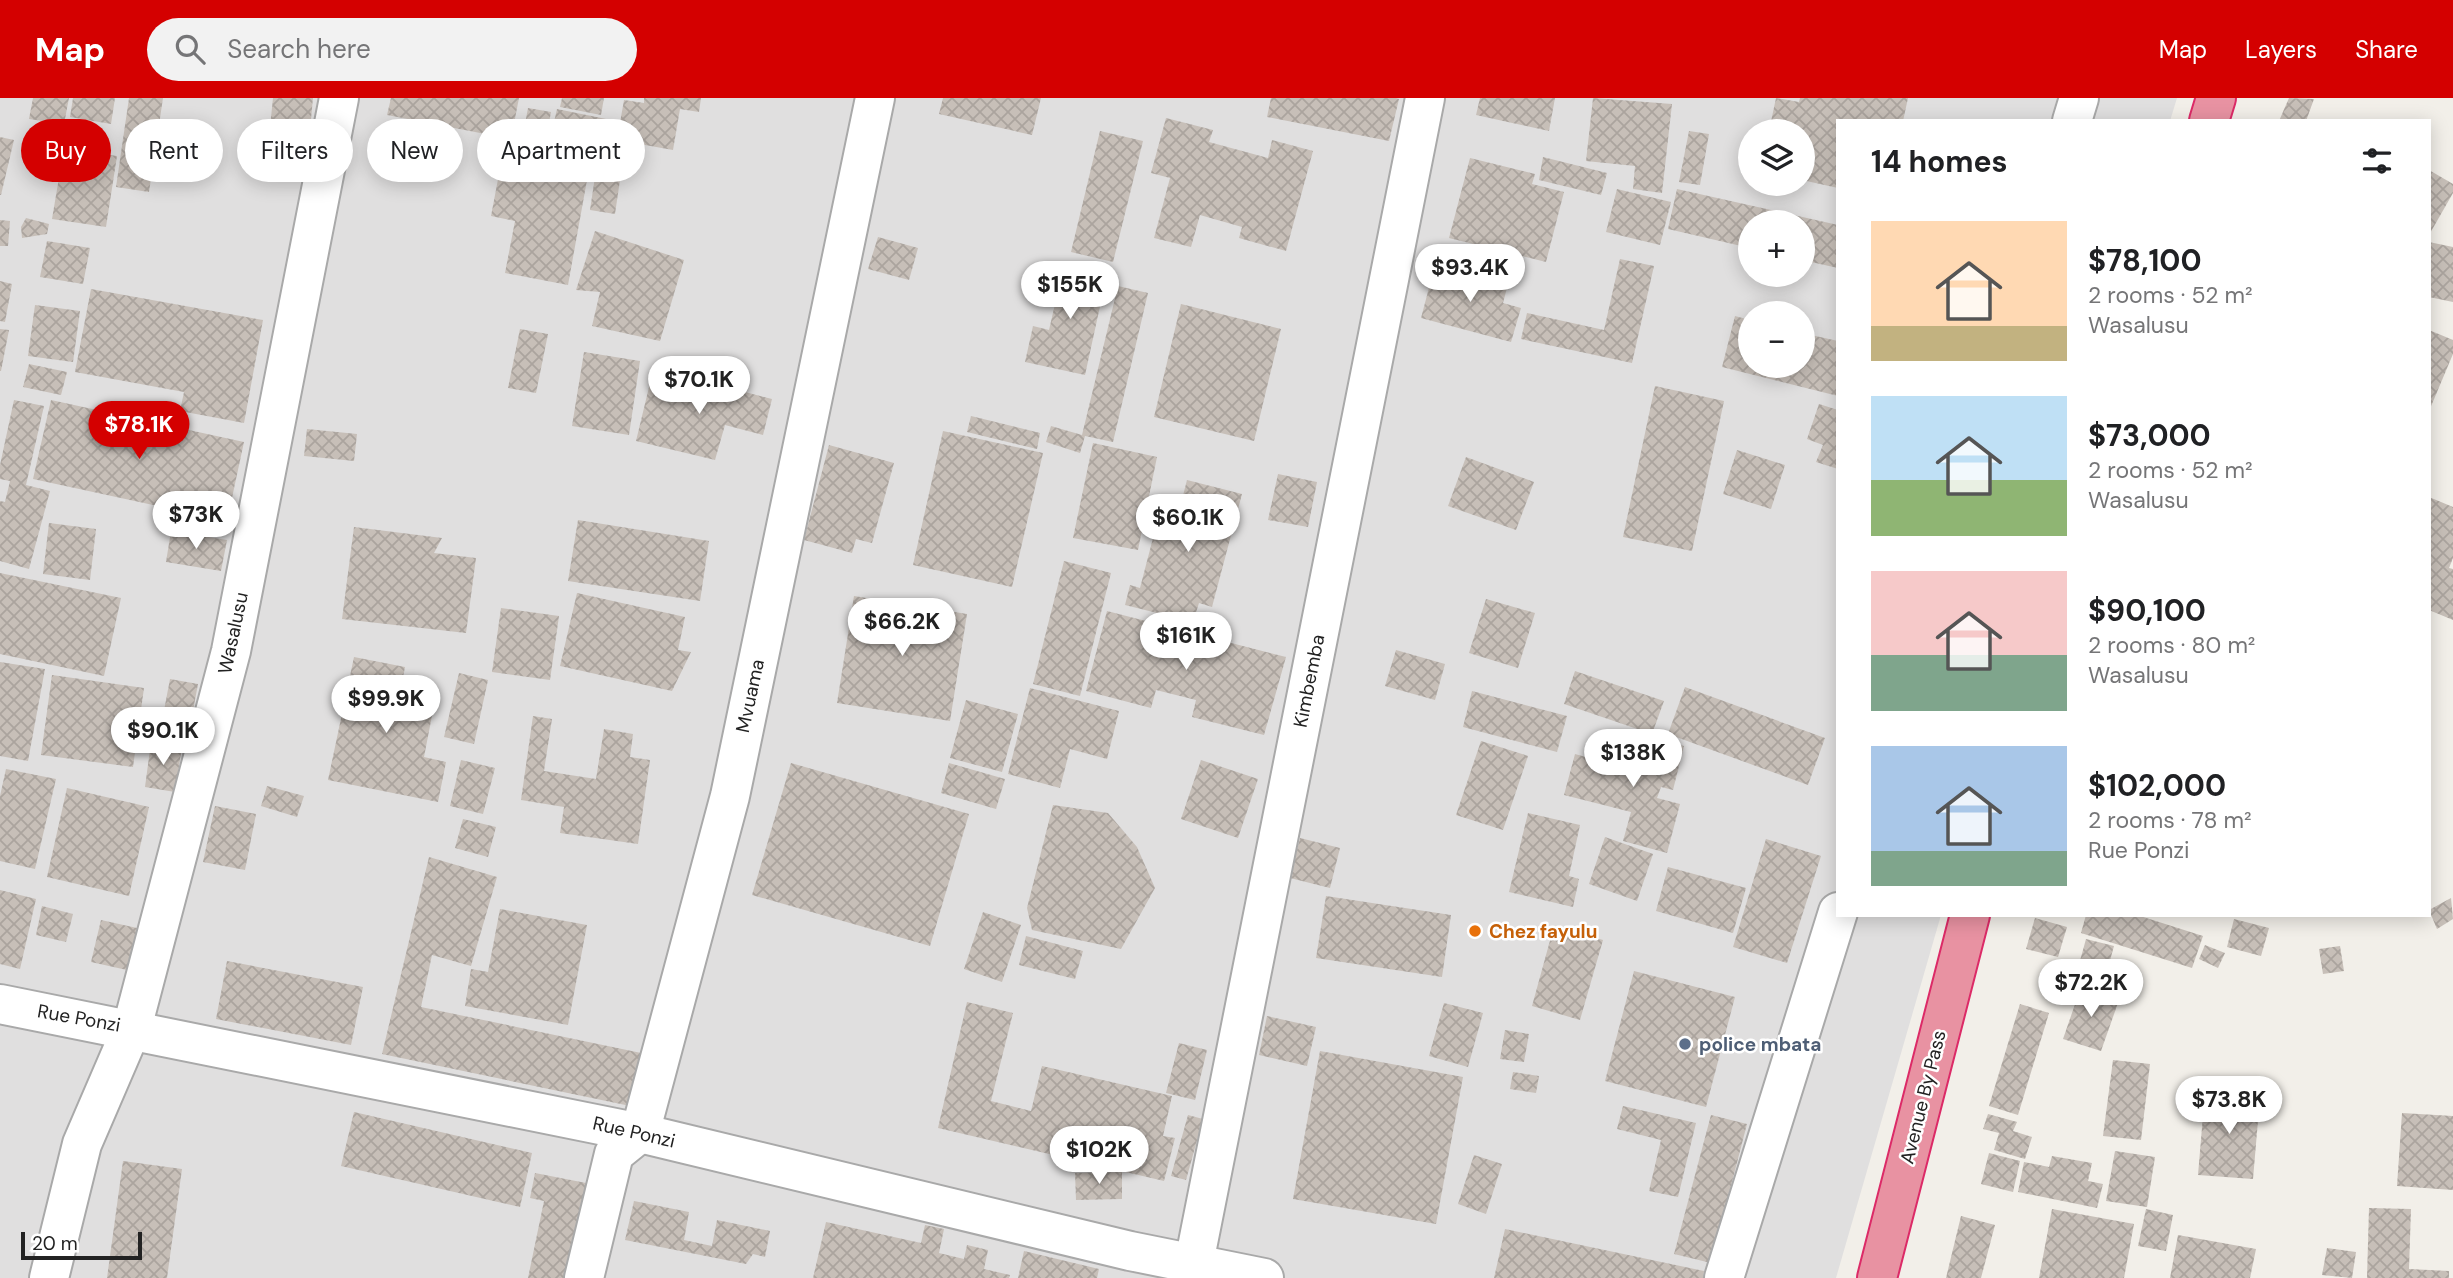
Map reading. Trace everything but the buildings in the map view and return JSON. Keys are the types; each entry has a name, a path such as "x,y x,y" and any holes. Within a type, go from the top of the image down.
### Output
{"highway":[{"path":"2210,119 2216,98"},
{"name":"Avenue By Pass","path":"1877,1278 1969,917"}],"street":[{"name":"Wasalusu","path":"49,1278 82,1144 132,1028 231,651 339,98"},
{"name":"Mvuama","path":"640,1133 730,796 876,98"},
{"name":"Kimbemba","path":"1194,1263 1425,98"},
{"path":"2073,119 2079,98"},
{"path":"1724,1278 1836,917"},
{"name":"Rue Ponzi","path":"0,1004 132,1028 640,1133 1128,1265 1194,1263 1264,1278"},
{"path":"584,1278 614,1154 640,1133"}],"shaded area":[{"path":"0,98 2177,98 2171,119 1836,119 1836,917 1940,917 1836,1278 0,1278"}],"place":[{"name":"Chez fayulu","path":"1475,931"},
{"name":"police mbata","path":"1685,1044"}]}
